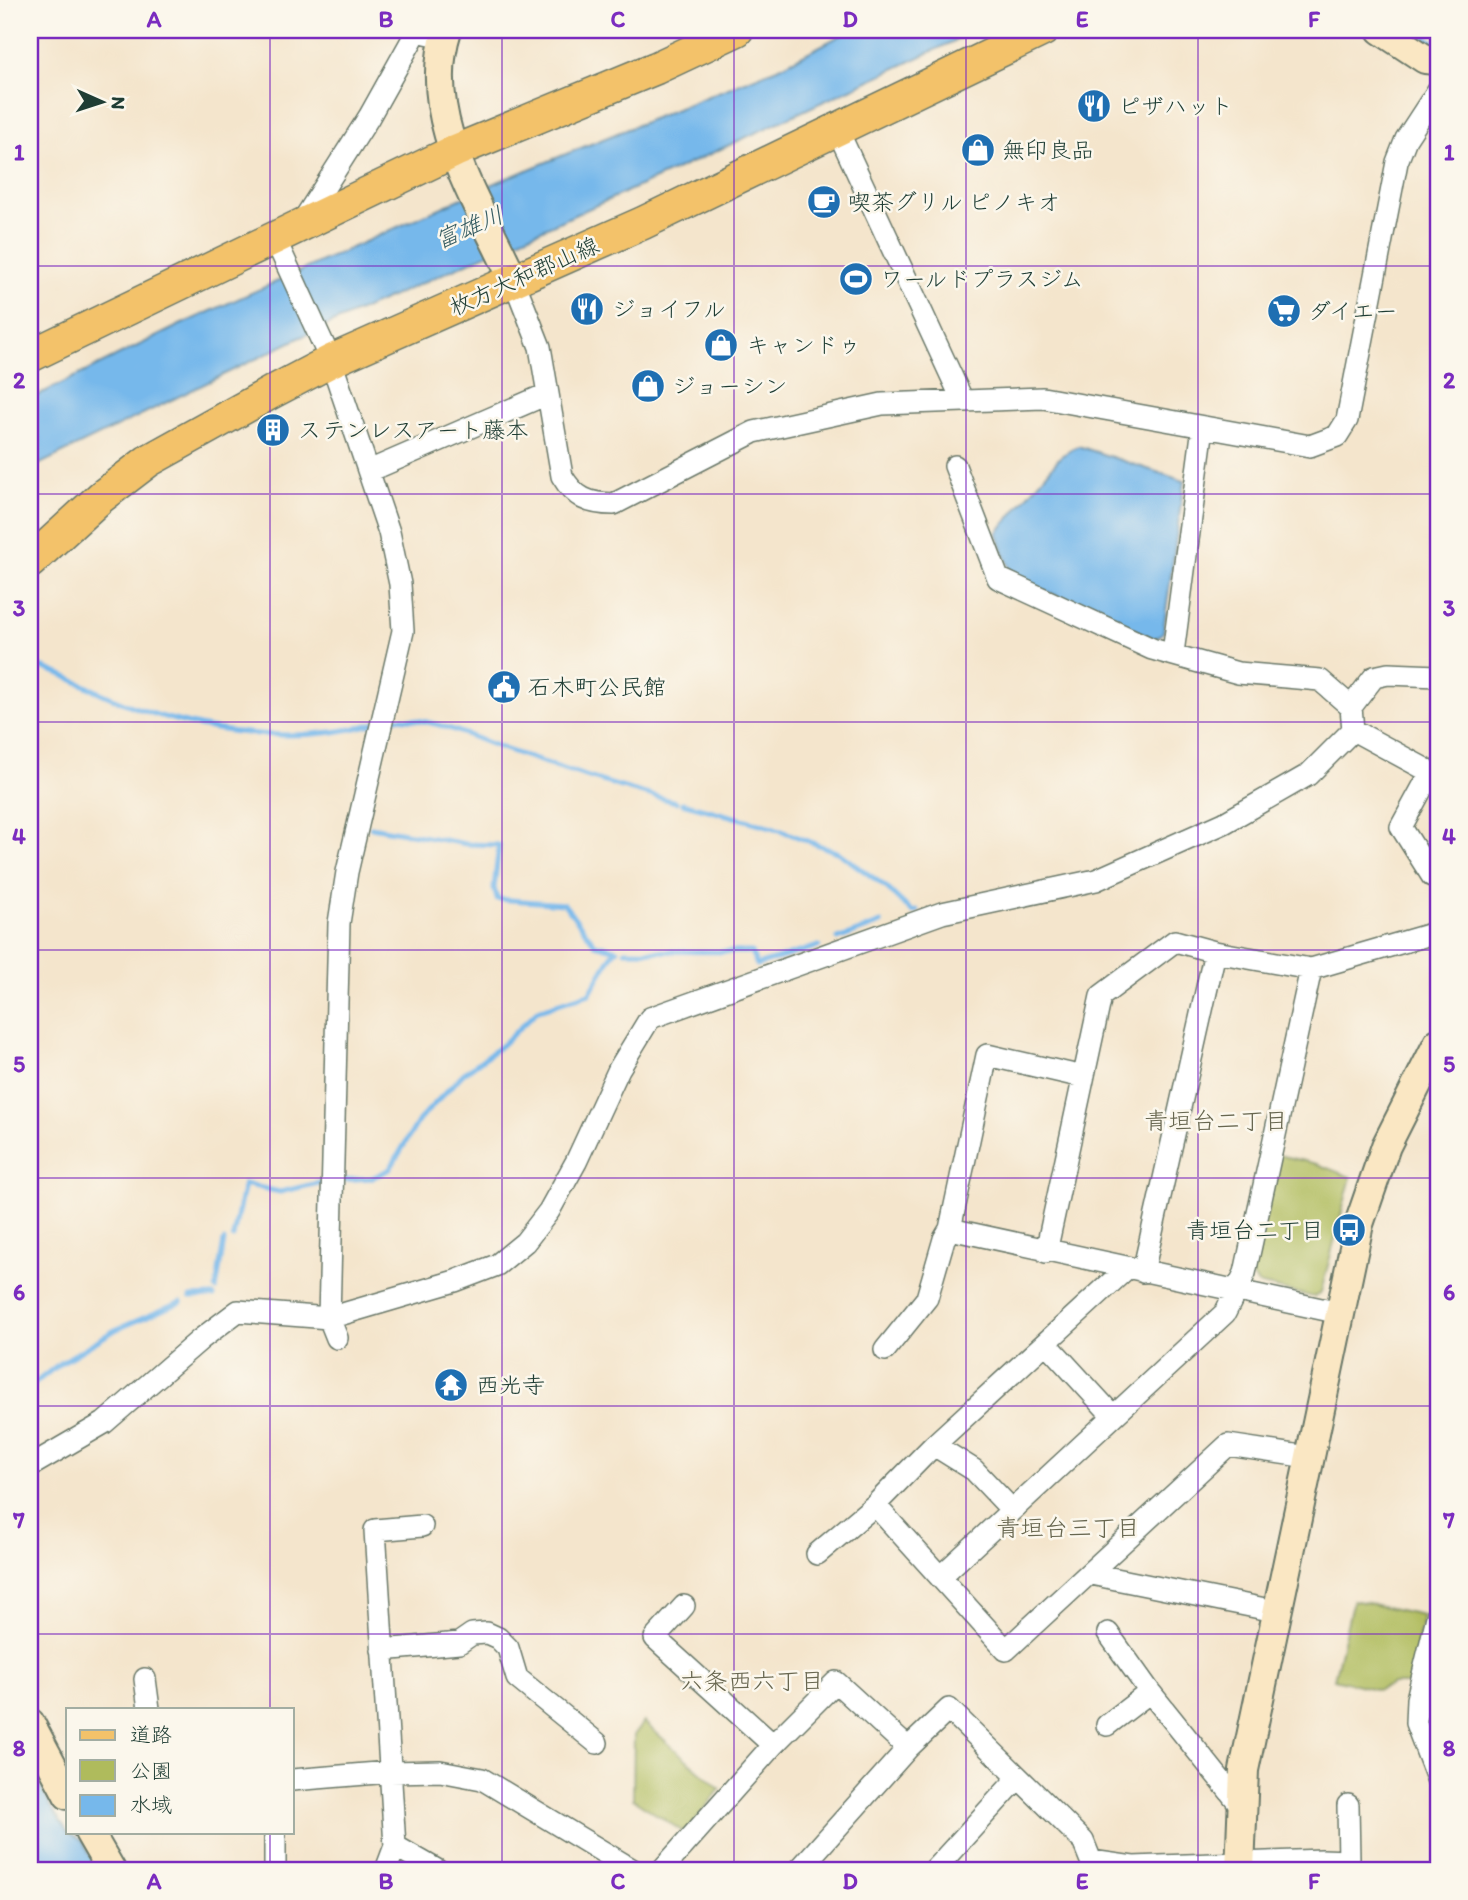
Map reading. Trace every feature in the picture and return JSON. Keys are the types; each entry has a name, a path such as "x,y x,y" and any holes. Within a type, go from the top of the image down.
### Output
{"main road":[{"path":"30,356 461,163 737,30"},
{"name":"枚方大和郡山線","path":"30,562 100,497 148,461 327,355 511,274 643,223 1043,30"}],"street":[{"path":"1381,30 1425,59 1437,61"},
{"path":"1400,30 1429,50 1437,61"},
{"path":"333,1328 339,923 346,872 403,631 400,584 390,532 285,241 369,117 417,31 446,34 437,69 440,107 461,163 511,274 540,347 562,476 571,491 596,504 614,504 737,439 768,427 866,406 962,399 1043,398 1310,446 1337,436 1351,404 1397,162 1406,139 1438,90"},
{"path":"837,130 962,399"},
{"path":"369,471 547,394"},
{"path":"1173,653 1203,427"},
{"path":"955,466 998,578 1152,649 1238,673 1320,680 1351,707"},
{"path":"30,1466 104,1423 201,1339 238,1311 333,1328 497,1265 526,1242 562,1186 619,1069 650,1018 942,913 1096,880 1224,823 1308,775 1353,730 1351,707 1374,677 1388,674 1438,676"},
{"path":"1353,730 1434,774 1401,827 1432,876"},
{"path":"1046,1252 1101,996 1175,941 1215,952 1311,969 1438,932"},
{"path":"817,1554 875,1505 934,1445 1047,1344 1135,1270 1215,952"},
{"path":"940,1577 1226,1313 1245,1273 1311,969"},
{"path":"1240,1868 1244,1770 1275,1611 1286,1575 1308,1457 1359,1224 1386,1146 1438,1043"},
{"path":"886,1350 927,1297 944,1239 950,1229 986,1055 1083,1077"},
{"path":"950,1229 1046,1252 1340,1313"},
{"path":"1047,1344 1113,1416"},
{"path":"934,1445 974,1470 1012,1509"},
{"path":"875,1505 1006,1650 1228,1445 1308,1457"},
{"path":"386,1870 395,1846 376,1530 422,1526"},
{"path":"1091,1574 1275,1611"},
{"path":"684,1606 655,1638 774,1745"},
{"path":"1438,1613 1417,1699 1416,1723 1438,1781"},
{"path":"382,1650 459,1643 472,1634 487,1633 498,1638 508,1648 517,1678 597,1743"},
{"path":"1108,1633 1150,1692 1243,1808"},
{"path":"145,1679 149,1708"},
{"path":"662,1870 774,1745 836,1682 908,1748"},
{"path":"1107,1725 1150,1692"},
{"path":"799,1870 908,1748 949,1709 1083,1842 1090,1866 1349,1866 1348,1805"},
{"path":"30,1723 66,1789"},
{"path":"294,1780 440,1771 482,1779 633,1870"},
{"path":"934,1870 1017,1779"},
{"path":"90,1834 111,1870"},
{"path":"275,1834 275,1870"},
{"path":"395,1846 437,1870"}],"green space":[{"path":"1278,1155 1317,1164 1351,1177 1321,1292 1314,1297 1258,1284 1251,1274"},
{"path":"1353,1600 1423,1615 1410,1684 1393,1684 1378,1690 1334,1679"},
{"path":"644,1722 720,1789 685,1833 633,1799 634,1735"}],"water":[{"name":"富雄川","path":"851,30 978,30 684,166 299,338 30,469 30,399 180,325 500,181 782,66"},
{"path":"1078,446 1184,481 1163,633 1155,639 1012,576 997,533 1061,456"},
{"path":"30,1760 33,1773 66,1829 66,1834 83,1841 95,1867 93,1870 33,1870 30,1867"}],"waterway":[{"path":"1417,30 1438,46"},
{"path":"30,664 153,714 216,729 281,735 314,734 376,723"},
{"path":"391,718 423,721 452,729 572,772 676,802"},
{"path":"682,803 772,827 839,853 886,887 912,912 917,911"},
{"path":"371,827 466,844 499,845 494,888 497,899 564,904 595,944 617,950"},
{"path":"838,939 881,923"},
{"path":"625,951 751,952 757,965 819,946"},
{"path":"341,1180 372,1178 390,1169 419,1120 463,1074 502,1045 538,1010 589,994 615,950"},
{"path":"233,1237 244,1184 280,1192 323,1182"},
{"path":"216,1289 224,1241"},
{"path":"190,1297 214,1296"},
{"path":"30,1387 59,1364 115,1330 181,1302"}],"place":[{"name":"ピザハット","path":"1094,106"},
{"name":"無印良品","path":"978,150"},
{"name":"喫茶グリル ピノキオ","path":"824,202"},
{"name":"ワールドプラスジム","path":"856,279"},
{"name":"ジョイフル","path":"587,309"},
{"name":"ダイエー","path":"1284,311"},
{"name":"キャンドゥ","path":"721,345"},
{"name":"ジョーシン","path":"648,386"},
{"name":"ステンレスアート藤本","path":"273,430"},
{"name":"石木町公民館","path":"504,687"},
{"name":"青垣台二丁目","path":"1349,1230"},
{"name":"西光寺","path":"451,1385"}],"district":[{"name":"青垣台二丁目","path":"1216,1120"},
{"name":"青垣台三丁目","path":"1068,1527"},
{"name":"六条西六丁目","path":"752,1680"}]}
